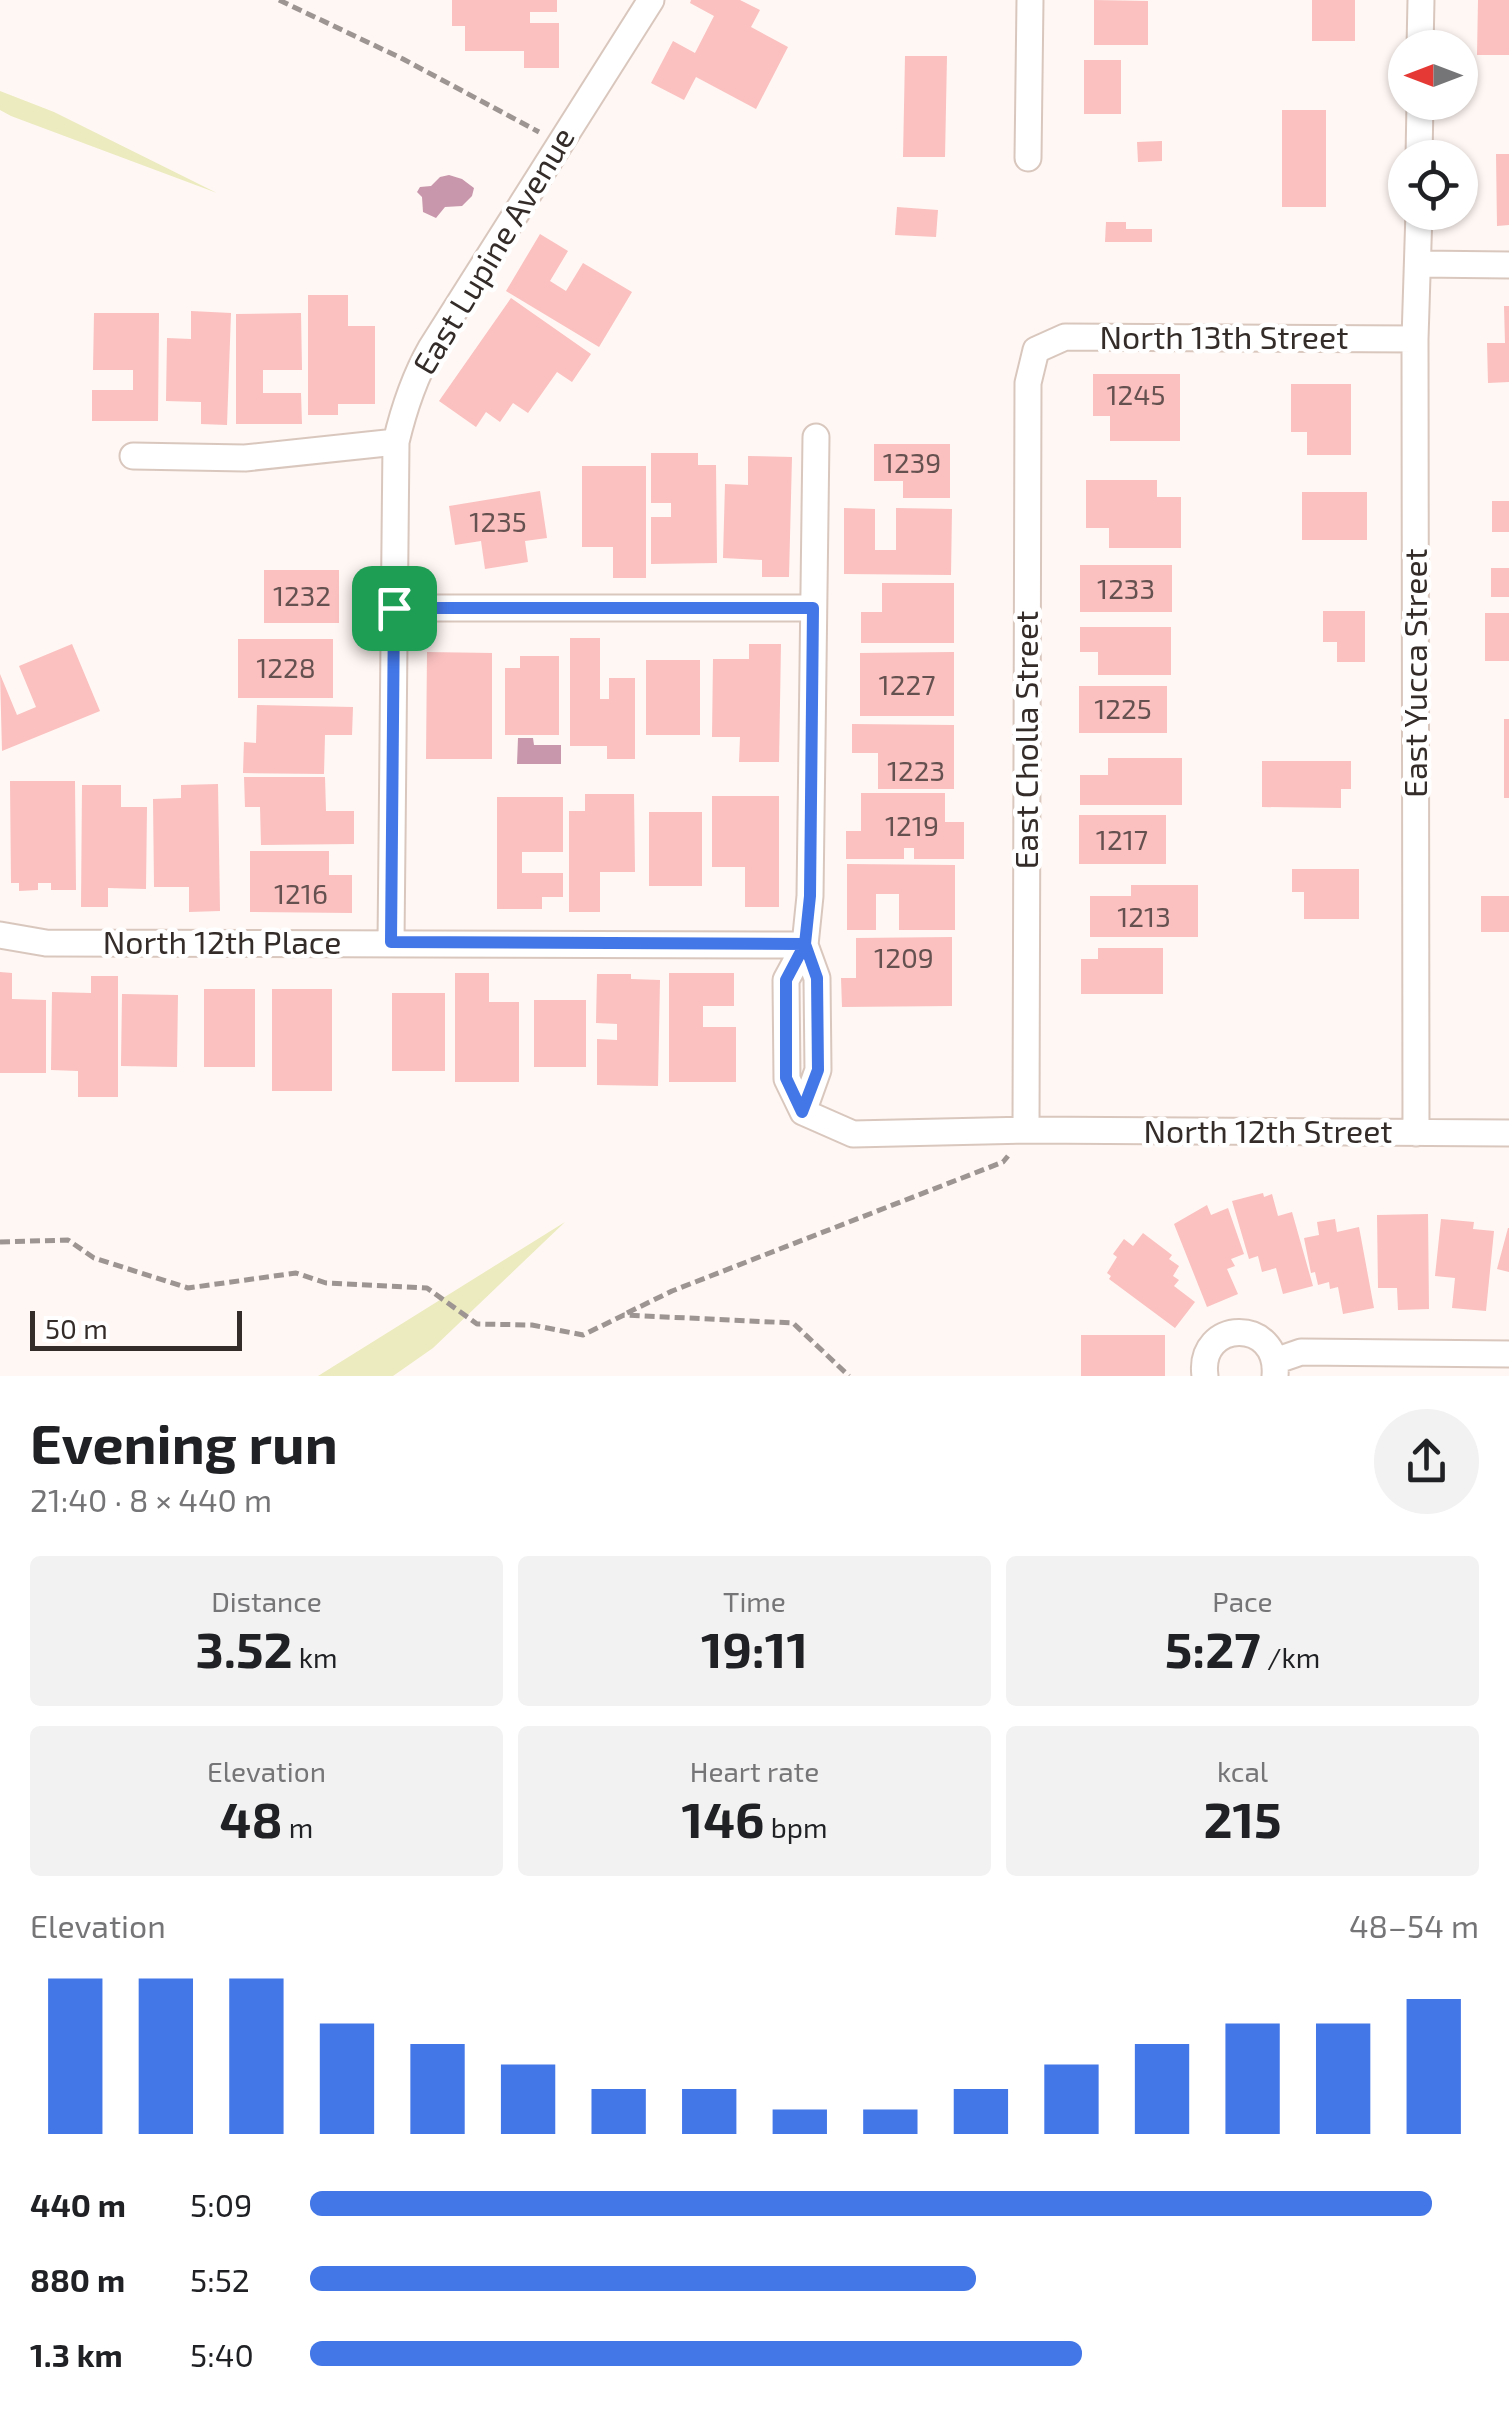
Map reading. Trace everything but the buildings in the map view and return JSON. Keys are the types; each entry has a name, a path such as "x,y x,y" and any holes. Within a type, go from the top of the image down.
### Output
{"street":[{"name":"East Lupine Avenue","path":"391,942 396,442 415,376 423,362 650,0"},
{"path":"1028,158 1030,0"},
{"path":"1420,0 1420,30"},
{"name":"East Yucca Street","path":"1416,1133 1415,339 1419,230"},
{"path":"1419,264 1509,265"},
{"name":"North 13th Street","path":"1036,350 1065,337 1415,339"},
{"name":"East Cholla Street","path":"1026,1130 1028,383 1036,350"},
{"path":"805,944 810,896 816,437"},
{"path":"133,456 245,458 396,442"},
{"path":"394,608 813,608"},
{"name":"North 12th Place","path":"0,935 46,943 805,944"},
{"name":"North 12th Street","path":"805,944 786,980 786,1078 802,1112 853,1134 1026,1130 1509,1133"},
{"path":"1205,1376 1204,1361 1212,1344 1236,1332 1259,1337 1270,1348 1275,1368 1300,1352 1509,1354"}],"path":[{"path":"279,0 403,59 559,142"},
{"path":"0,1242 68,1240 94,1258 188,1288 296,1273 326,1284 427,1288 477,1324 532,1325 583,1336 672,1291 1003,1162 1026,1130"},
{"path":"624,1314 793,1323 849,1376"}],"green space":[{"path":"0,91 54,112 217,193 11,116 0,110"},
{"path":"565,1222 433,1348 393,1376 318,1376"}],"shaded area":[{"path":"449,175 474,188 472,196 462,206 445,207 436,218 423,212 422,197 417,192 420,187 431,186"},
{"path":"518,738 533,738 534,745 561,745 561,764 517,764"}],"route":[{"path":"394,608 391,942 805,944 817,978 818,1070 802,1112 786,1078 786,980 805,944 810,896 813,608 394,608"}]}
